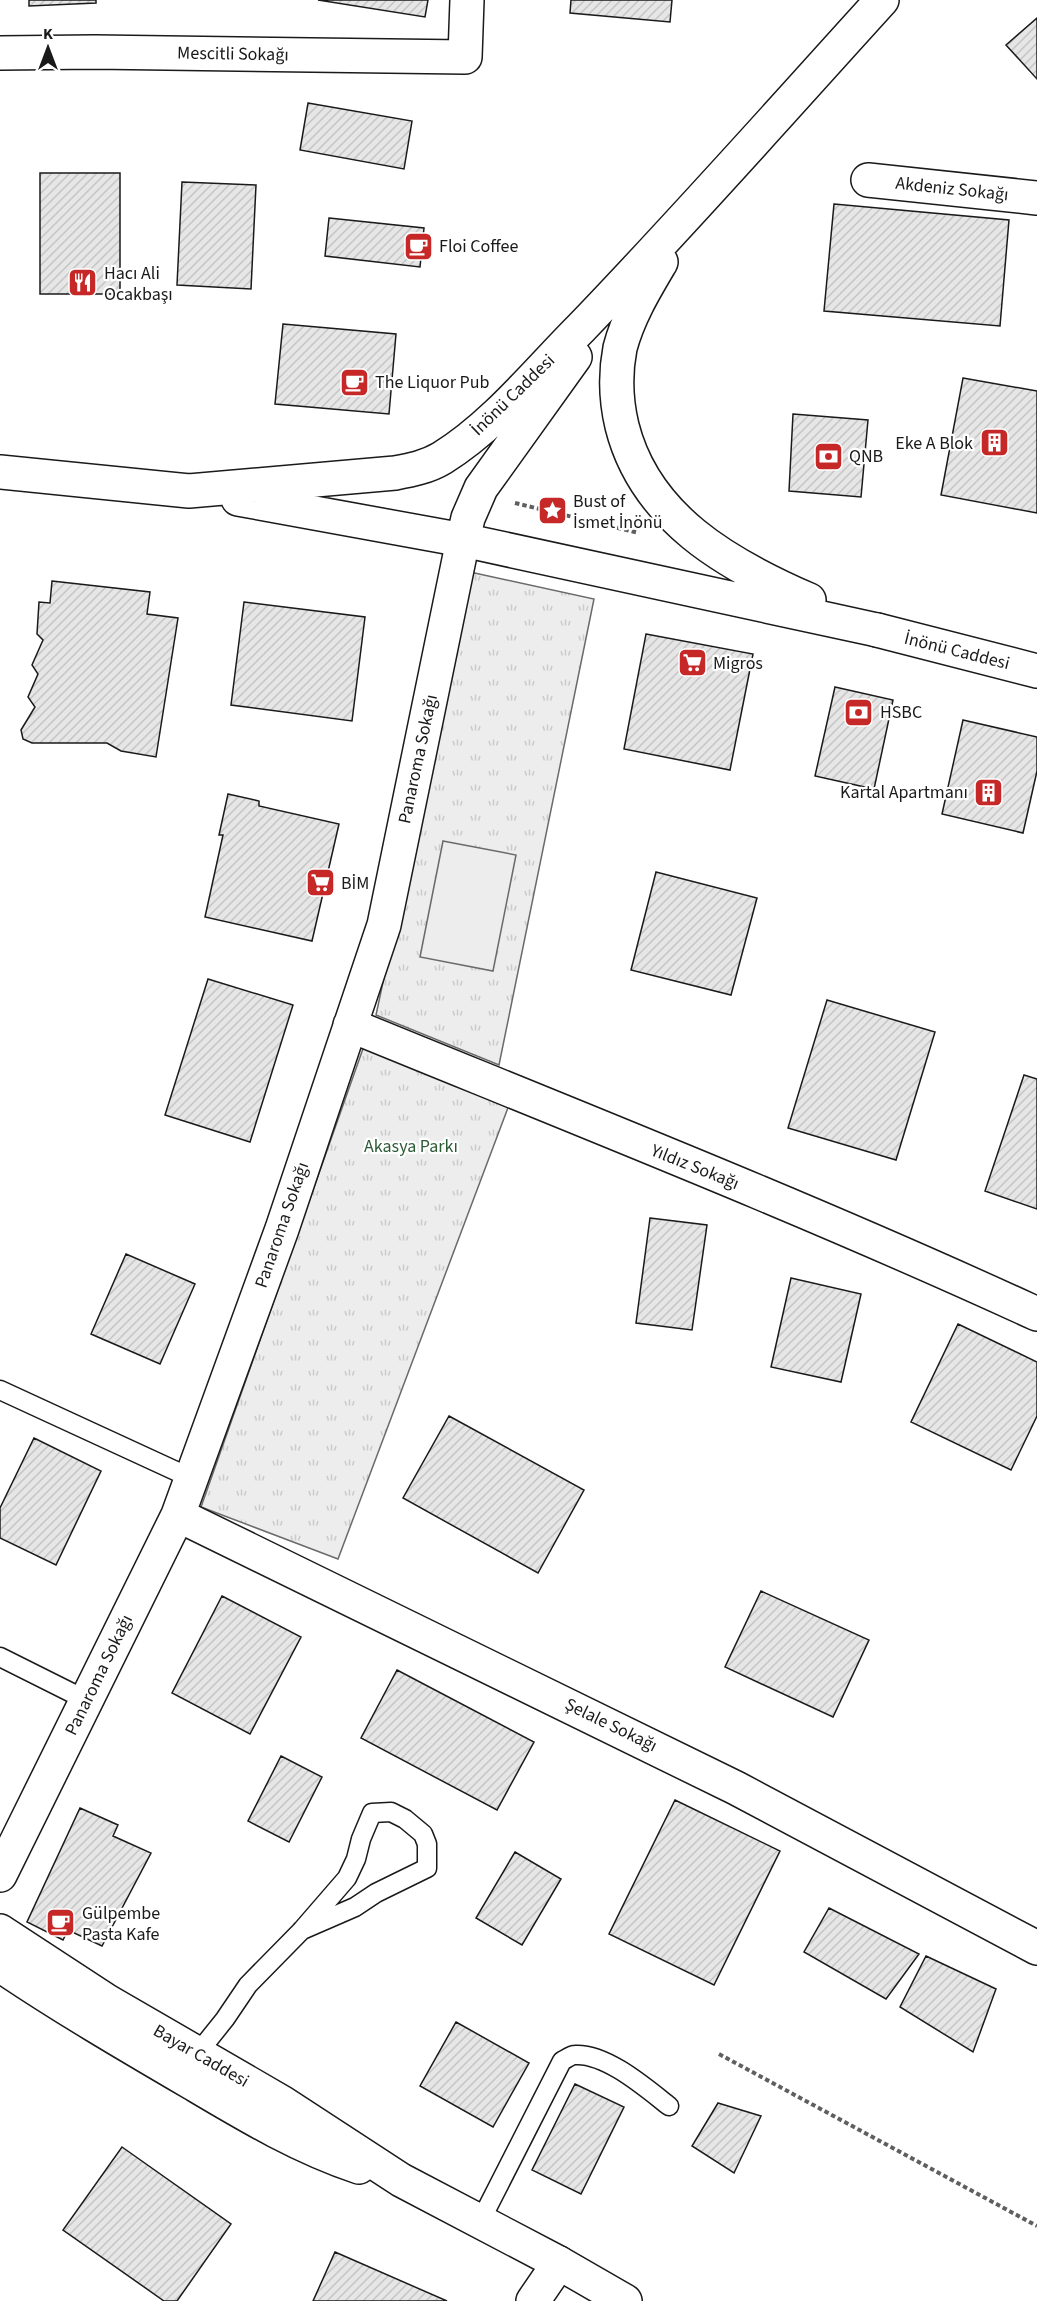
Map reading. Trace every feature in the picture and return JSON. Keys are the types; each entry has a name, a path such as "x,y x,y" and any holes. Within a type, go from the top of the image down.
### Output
{"main road":[{"name":"Mescitli Sokağı","path":"0,54 95,52 465,57 468,0"},
{"name":"İnönü Caddesi","path":"0,472 189,491 395,473 417,469 435,462 461,444 495,415 642,264 882,0"},
{"name":"Akdeniz Sokağı","path":"868,180 1037,198"},
{"path":"695,206 639,299 628,322 621,347 617,374 618,401 632,457 660,502 703,543 751,574 877,630"},
{"name":"Panaroma Sokağı","path":"0,1875 178,1515 282,1229 384,925 468,518 482,488 642,264"},
{"path":"189,491 463,540 877,630"},
{"name":"İnönü Caddesi","path":"877,630 1037,671"},
{"name":"Yıldız Sokağı","path":"350,1025 826,1221 1037,1314"},
{"name":"Şelale Sokağı","path":"178,1515 726,1782 1037,1948"},
{"name":"Bayar Caddesi","path":"0,1931 97,1995 283,2103 401,2180 559,2263 625,2301"},
{"name":"Bayar Caddesi","path":"0,1965 84,2020 278,2134 317,2152 401,2180"},
{"path":"533,2301 559,2263"}],"lane":[{"path":"0,1390 191,1478"},
{"path":"0,1657 86,1700"},
{"path":"197,2054 225,2019 248,1984 302,1930 347,1878 372,1813 391,1812 405,1819 423,1834 427,1844 427,1868 376,1893 355,1907 302,1930"},
{"path":"480,2222 562,2061 574,2055 607,2062 669,2106"}],"path":[{"path":"504,500 650,536"},
{"path":"720,2054 1037,2226"}],"green space":[{"path":"470,572 594,599 499,1065 376,1015"},
{"path":"443,841 516,855 493,971 420,957"},
{"name":"Akasya Parkı","path":"365,1043 512,1097 338,1559 201,1507"}],"building":[{"path":"29,0 96,0 96,3 29,6"},
{"path":"318,0 428,0 425,17"},
{"path":"571,0 672,0 670,22 570,13"},
{"path":"1037,18 1037,79 1006,45"},
{"path":"308,103 412,121 404,169 300,150"},
{"path":"40,173 120,173 120,294 40,294"},
{"path":"182,182 256,185 251,289 177,285"},
{"path":"834,204 1009,220 1000,326 824,311"},
{"path":"329,218 424,228 420,267 325,256"},
{"path":"283,324 396,334 389,414 275,404"},
{"name":"Eke A Blok","path":"963,378 1037,391 1037,513 941,495"},
{"name":"QNB","path":"793,414 868,420 861,497 789,491"},
{"path":"52,581 150,592 147,614 178,618 156,757 121,751 107,743 32,743 23,739 21,730 35,707 28,697 38,674 32,665 43,640 37,634 39,602 50,603"},
{"path":"244,602 365,617 352,721 231,705"},
{"path":"646,634 753,654 730,770 624,749"},
{"path":"835,687 893,700 874,789 815,776"},
{"name":"Kartal Apartmanı","path":"963,720 1037,737 1037,771 1023,833 942,814"},
{"path":"228,794 259,801 259,806 339,824 312,941 205,917 223,835 219,835"},
{"path":"656,872 757,898 731,995 631,970"},
{"path":"208,979 293,1005 250,1142 165,1115"},
{"path":"827,1000 935,1032 896,1160 788,1128"},
{"path":"1024,1075 1037,1079 1037,1209 985,1191"},
{"path":"650,1218 707,1225 692,1330 636,1323"},
{"path":"126,1254 195,1284 160,1364 91,1334"},
{"path":"791,1278 861,1294 841,1382 771,1367"},
{"path":"958,1324 1037,1362 1037,1416 1011,1470 911,1422"},
{"path":"449,1416 584,1490 538,1573 403,1498"},
{"path":"34,1438 101,1471 56,1565 0,1538 0,1508"},
{"path":"761,1591 869,1640 833,1717 725,1667"},
{"path":"222,1596 301,1637 250,1734 172,1693"},
{"path":"397,1670 534,1742 497,1810 361,1738"},
{"path":"281,1756 322,1777 289,1842 248,1821"},
{"path":"675,1800 780,1851 714,1985 609,1934"},
{"path":"80,1808 118,1825 113,1836 151,1853 102,1946 68,1930 63,1940 27,1922"},
{"path":"515,1852 561,1879 522,1945 476,1918"},
{"path":"829,1908 919,1954 886,1999 804,1952"},
{"path":"926,1956 996,1989 973,2052 900,2007"},
{"path":"456,2022 529,2063 493,2127 420,2086"},
{"path":"575,2084 624,2107 581,2194 532,2170"},
{"path":"718,2103 761,2116 734,2173 692,2146"},
{"path":"122,2147 231,2224 177,2301 164,2301 63,2230"},
{"path":"335,2252 447,2301 313,2301"}],"place":[{"name":"Floi Coffee","path":"418,246"},
{"name":"Hacı Ali Ocakbaşı","path":"83,283"},
{"name":"The Liquor Pub","path":"354,382"},
{"name":"Eke A Blok","path":"994,443"},
{"name":"QNB","path":"828,456"},
{"name":"Bust of İsmet İnönü","path":"552,511"},
{"name":"Migros","path":"692,663"},
{"name":"HSBC","path":"859,712"},
{"name":"Kartal Apartmanı","path":"989,792"},
{"name":"BİM","path":"320,883"},
{"name":"Gülpembe Pasta Kafe","path":"61,1923"}]}
